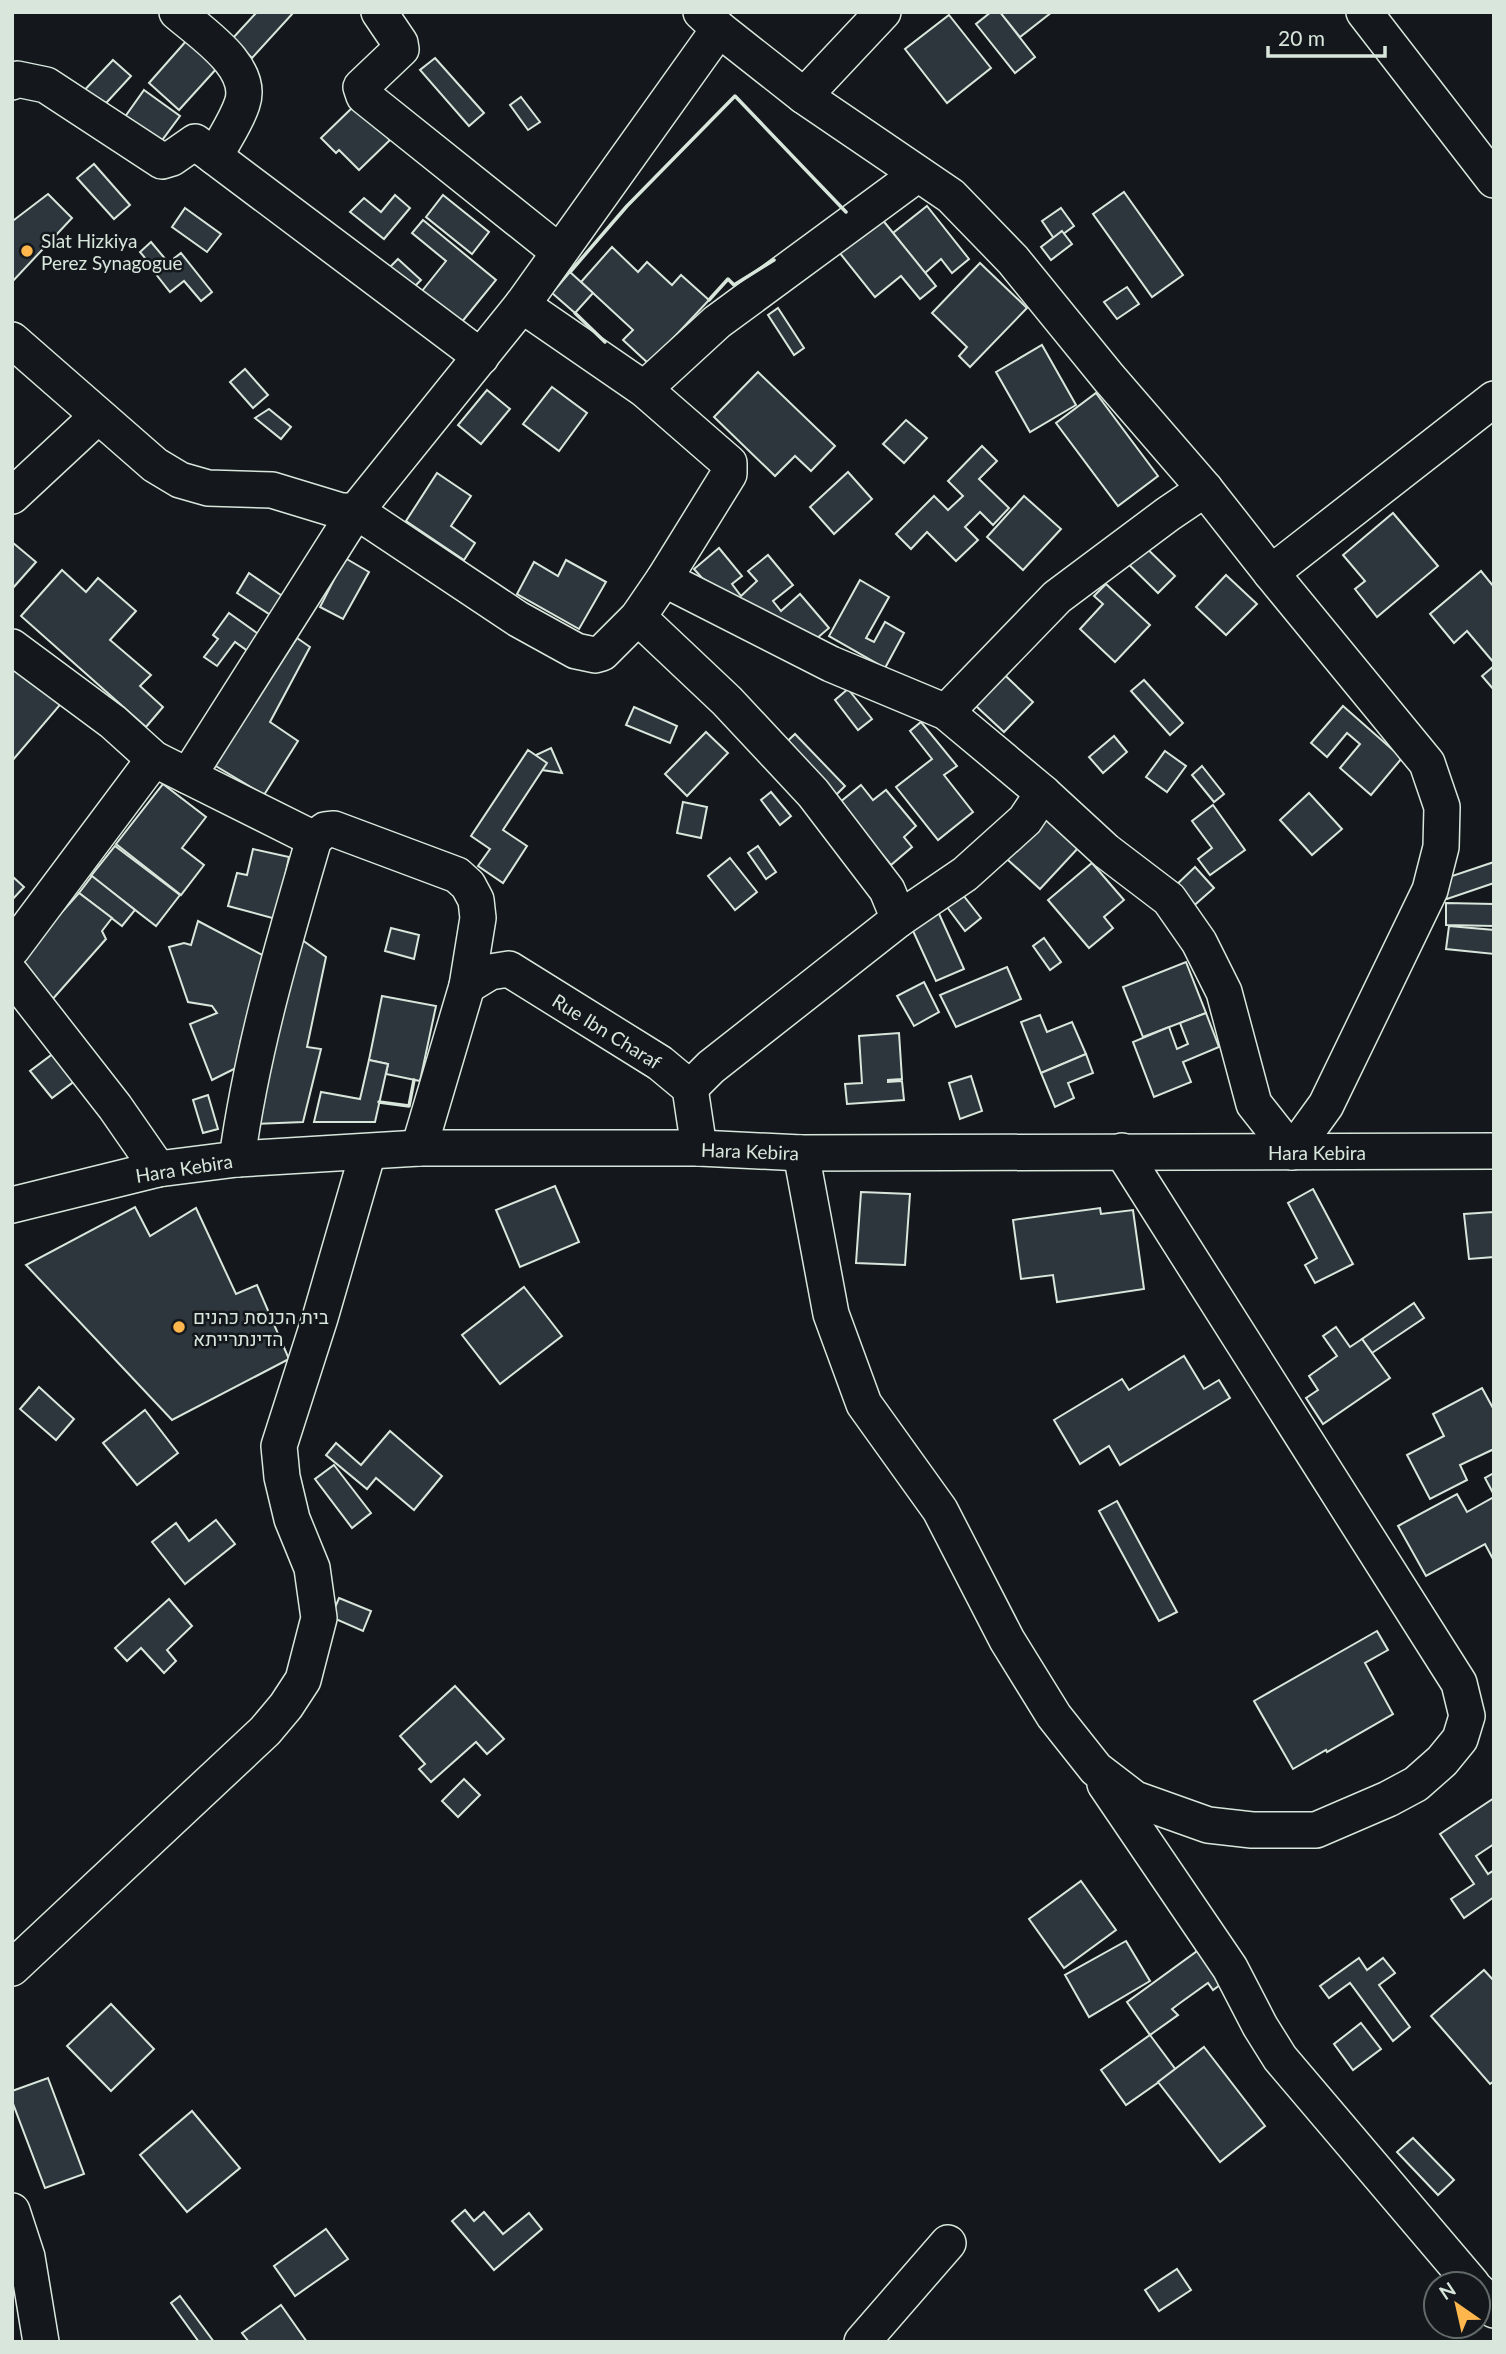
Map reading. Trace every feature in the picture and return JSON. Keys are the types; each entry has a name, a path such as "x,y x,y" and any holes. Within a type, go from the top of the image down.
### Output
{"street":[{"path":"177,12 233,60 242,78 243,102 215,157"},
{"path":"379,12 400,43 401,50 361,87 364,96 559,252"},
{"path":"804,96 883,12"},
{"path":"1364,12 1494,180"},
{"path":"188,776 356,511 522,305 710,21 804,96 951,196 1013,260 1205,489 1427,763 1442,807 1441,847 1430,890 1325,1105 1293,1152 1254,1104 1224,992 1199,942 1169,899 1106,850 946,712 831,664 664,579"},
{"path":"12,82 17,79 46,85 162,161 172,158 195,142 481,357"},
{"path":"644,389 717,322 918,174"},
{"path":"12,340 155,465 180,480 208,488 272,490 341,511 356,511 518,619 576,651 595,655 602,653 638,617 729,474 729,463 644,389 522,305"},
{"path":"1271,573 1494,399"},
{"path":"12,496 98,416"},
{"path":"946,712 1057,597 1205,489"},
{"path":"638,617 727,701 813,793 887,890 899,919"},
{"path":"12,647 113,722 154,759 314,839"},
{"path":"12,948 154,759"},
{"path":"699,1148 690,1088 711,1067 899,919 965,874 1025,820 1043,793"},
{"path":"237,1159 271,984 314,839 325,830 334,829 457,875 468,885 476,900 478,918 467,986 419,1148"},
{"name":"Rue Ibn Charaf","path":"467,986 490,972 509,969 660,1063 690,1088"},
{"path":"12,975 115,1107 158,1169"},
{"name":"Hara Kebira","path":"12,1206 158,1169 237,1159 419,1148 699,1148 801,1153 1494,1151"},
{"path":"1096,1769 1135,1799 1208,1825 1252,1830 1315,1830 1416,1784 1442,1761 1480,1717 1122,1151"},
{"path":"12,1968 265,1731 303,1680 319,1618 312,1568 292,1519 282,1477 279,1446 320,1318 368,1152"},
{"path":"801,1153 831,1314 864,1404 940,1510 1007,1640 1054,1716 1096,1769 1230,1968 1280,2058 1460,2270"},
{"path":"12,2211 27,2257 41,2342"},
{"path":"862,2342 948,2243"}],"building":[{"path":"257,12 294,12 252,58 232,39"},
{"path":"991,12 1000,12 1035,57 1015,73 976,24"},
{"path":"1000,12 1052,12 1020,37"},
{"path":"949,15 991,68 947,103 905,49"},
{"path":"187,40 218,67 179,110 149,83"},
{"path":"435,58 484,113 469,126 420,70"},
{"path":"113,60 131,76 96,114 78,97"},
{"path":"144,90 180,116 157,147 122,121"},
{"path":"521,97 540,122 528,130 510,105"},
{"path":"355,105 390,140 359,170 339,150 336,153 321,138"},
{"path":"94,164 130,205 114,219 77,178"},
{"path":"1124,192 1183,275 1152,297 1093,214"},
{"name":"Slat Hizkiya Perez Synagogue","path":"48,194 72,218 12,282 12,218 14,220"},
{"path":"395,195 410,208 384,239 350,212 364,198 381,212"},
{"path":"443,195 489,232 472,254 426,217"},
{"path":"927,206 969,259 952,273 941,259 925,273 893,233"},
{"path":"185,208 221,234 207,252 172,227"},
{"path":"1061,208 1074,226 1055,240 1042,221"},
{"path":"881,218 936,286 920,299 901,276 875,297 839,252"},
{"path":"423,220 496,280 461,323 422,291 446,261 412,233"},
{"path":"1062,231 1072,244 1051,260 1041,247"},
{"path":"151,242 167,261 156,271 140,252"},
{"path":"612,247 638,272 647,262 672,285 681,275 709,300 649,364 623,340 633,330 581,282"},
{"path":"181,253 212,292 201,301 184,281 170,292 155,273"},
{"path":"398,259 421,280 408,293 385,272"},
{"path":"980,263 1027,308 970,367 959,356 967,347 932,313"},
{"path":"570,272 593,293 575,313 552,293"},
{"path":"1127,287 1139,304 1117,319 1104,302"},
{"path":"778,308 804,348 794,355 768,315"},
{"path":"1042,345 1076,405 1030,432 996,372"},
{"path":"245,369 268,395 253,408 230,382"},
{"path":"758,372 835,446 811,471 795,456 775,476 714,417"},
{"path":"552,387 587,413 559,451 523,424"},
{"path":"487,390 510,409 481,444 458,425"},
{"path":"1096,393 1158,476 1118,506 1056,423"},
{"path":"269,409 291,427 281,439 255,418"},
{"path":"906,420 927,438 904,463 883,444"},
{"path":"982,446 997,461 979,479 1009,508 993,525 980,512 965,527 978,540 956,561 927,532 911,549 896,534 934,496 948,510 963,496 948,481"},
{"path":"848,472 872,499 834,534 810,507"},
{"path":"437,473 471,496 451,526 475,543 464,560 406,521"},
{"path":"1024,496 1061,529 1023,570 987,537"},
{"path":"1393,513 1438,566 1377,617 1355,589 1365,581 1343,555"},
{"path":"1128,530 1175,576 1158,593 1111,547"},
{"path":"12,542 36,562 12,589"},
{"path":"719,548 742,576 732,584 741,596 757,581 748,571 768,555 793,585 773,601 781,611 800,594 829,628 809,645 702,578 694,569"},
{"path":"345,558 369,572 343,619 320,607"},
{"path":"566,560 606,582 579,629 517,594 534,562 558,576"},
{"path":"62,570 86,592 98,578 136,611 110,640 151,675 140,686 163,707 146,727 21,616"},
{"path":"1481,571 1494,587 1494,663 1467,631 1454,643 1430,614"},
{"path":"249,573 288,600 275,618 237,593"},
{"path":"1226,575 1257,604 1226,635 1196,607"},
{"path":"860,580 889,597 866,638 874,642 885,622 904,633 885,668 829,636"},
{"path":"1106,584 1150,625 1115,662 1080,629 1103,604 1094,596"},
{"path":"229,613 264,638 252,654 235,642 217,666 204,657 218,639 213,635"},
{"path":"297,638 310,647 270,722 298,741 264,795 214,765"},
{"path":"12,647 71,692 12,761"},
{"path":"992,663 1033,702 1004,732 963,694"},
{"path":"1494,666 1494,690 1482,676"},
{"path":"1144,680 1183,723 1170,735 1131,691"},
{"path":"848,689 872,719 858,730 835,700"},
{"path":"1343,706 1402,758 1371,795 1340,768 1360,744 1347,733 1327,757 1311,743"},
{"path":"634,707 677,726 670,743 626,725"},
{"path":"921,722 957,766 944,775 973,812 938,840 896,787 932,759 910,731"},
{"path":"706,732 728,753 687,796 665,774"},
{"path":"795,734 845,786 829,802 779,749"},
{"path":"1114,736 1127,752 1103,773 1089,757"},
{"path":"551,748 562,773 542,770 536,755"},
{"path":"528,750 547,763 503,830 527,846 503,883 478,866 490,849 471,836"},
{"path":"1165,751 1186,766 1167,792 1146,777"},
{"path":"1202,766 1224,794 1214,802 1192,775"},
{"path":"163,784 206,817 182,848 204,865 181,895 116,844"},
{"path":"861,785 873,800 886,790 916,826 904,837 912,847 891,865 839,803"},
{"path":"771,792 791,816 780,825 761,800"},
{"path":"1309,793 1342,829 1312,855 1280,820"},
{"path":"1025,796 1080,846 1040,889 986,840"},
{"path":"683,802 707,807 701,838 677,833"},
{"path":"1213,805 1245,850 1210,875 1198,859 1212,848 1192,821"},
{"path":"115,846 180,895 156,926 91,876"},
{"path":"758,846 776,872 766,879 748,853"},
{"path":"253,849 289,857 276,919 228,906 237,873 247,875"},
{"path":"730,858 757,892 735,910 708,876"},
{"path":"1494,862 1494,883 1447,899 1440,880"},
{"path":"1092,863 1124,900 1104,917 1113,928 1089,948 1048,900"},
{"path":"1195,867 1214,888 1190,909 1172,889"},
{"path":"12,876 24,887 12,900"},
{"path":"92,876 135,910 122,926 79,893"},
{"path":"79,893 112,918 102,931 106,939 51,1001 17,962"},
{"path":"963,895 981,918 965,931 947,907"},
{"path":"1446,903 1494,904 1494,926 1446,925"},
{"path":"936,907 964,969 936,981 908,920"},
{"path":"198,921 270,959 254,1033 241,1039 236,1068 212,1080 190,1024 217,1013 212,1006 188,1002 169,947 184,943 191,945"},
{"path":"1449,926 1494,930 1494,954 1446,949"},
{"path":"391,928 419,935 414,959 385,951"},
{"path":"298,937 326,957 307,1047 321,1049 303,1122 252,1124"},
{"path":"1044,938 1061,962 1050,970 1033,946"},
{"path":"1186,962 1206,1013 1143,1037 1123,987"},
{"path":"1007,967 1021,999 956,1027 940,995"},
{"path":"924,982 939,1012 914,1026 897,996"},
{"path":"382,996 436,1006 420,1081 386,1074 388,1064 369,1060"},
{"path":"1206,1013 1219,1047 1183,1062 1191,1082 1154,1097 1133,1042 1169,1027 1177,1049 1188,1044 1180,1023"},
{"path":"1040,1015 1047,1032 1072,1022 1086,1054 1041,1073 1021,1022"},
{"path":"899,1033 902,1079 888,1082 902,1081 904,1100 847,1104 845,1084 862,1083 859,1036"},
{"path":"54,1053 76,1080 52,1098 30,1071"},
{"path":"1086,1054 1093,1073 1068,1083 1074,1098 1055,1107 1041,1073"},
{"path":"369,1060 388,1064 375,1122 314,1122 321,1092 360,1099"},
{"path":"971,1076 982,1111 960,1119 949,1083"},
{"path":"208,1095 218,1129 203,1133 193,1100"},
{"path":"555,1186 579,1242 520,1267 496,1210"},
{"path":"1313,1189 1353,1264 1315,1283 1305,1265 1317,1258 1288,1203"},
{"path":"861,1192 910,1194 905,1265 856,1263"},
{"name":"בית הכנסת כהנים הדינתרייתא","path":"135,1207 150,1236 196,1208 236,1294 257,1285 289,1359 172,1420 26,1265"},
{"path":"1100,1208 1101,1214 1133,1210 1144,1289 1057,1302 1053,1275 1021,1279 1013,1220"},
{"path":"1493,1212 1494,1257 1469,1259 1464,1214"},
{"path":"524,1287 562,1336 500,1384 462,1335"},
{"path":"1414,1303 1424,1318 1372,1353 1362,1339"},
{"path":"1336,1327 1350,1347 1362,1339 1390,1378 1323,1424 1306,1398 1318,1390 1309,1376 1337,1356 1323,1336"},
{"path":"1184,1356 1204,1389 1219,1380 1230,1398 1120,1465 1109,1446 1080,1464 1054,1420 1122,1379 1129,1390"},
{"path":"39,1387 74,1419 56,1440 20,1409"},
{"path":"1482,1388 1494,1410 1494,1449 1460,1465 1467,1480 1430,1499 1407,1455 1444,1436 1433,1414"},
{"path":"145,1410 178,1453 137,1485 103,1443"},
{"path":"390,1431 442,1476 414,1510 376,1478 367,1489 326,1455 336,1443 361,1465"},
{"path":"334,1465 371,1513 352,1528 315,1479"},
{"path":"1494,1473 1494,1495 1485,1478"},
{"path":"1457,1494 1467,1512 1494,1497 1494,1561 1485,1544 1426,1576 1398,1526"},
{"path":"1117,1501 1177,1612 1159,1621 1099,1511"},
{"path":"216,1520 235,1544 185,1584 152,1542 176,1523 189,1541"},
{"path":"339,1598 371,1611 363,1631 331,1617"},
{"path":"169,1599 192,1626 167,1650 176,1661 164,1673 141,1648 127,1661 115,1648"},
{"path":"1377,1631 1388,1650 1365,1663 1393,1714 1293,1769 1254,1701"},
{"path":"455,1686 504,1739 487,1754 476,1742 431,1782 419,1769 425,1764 400,1736"},
{"path":"464,1779 480,1795 458,1817 442,1801"},
{"path":"1494,1798 1494,1844 1476,1856 1488,1874 1494,1870 1494,1897 1464,1918 1451,1899 1474,1884 1440,1834"},
{"path":"1081,1881 1116,1930 1064,1968 1029,1919"},
{"path":"1126,1941 1150,1981 1089,2017 1065,1975"},
{"path":"1200,1949 1224,1982 1213,1990 1208,1983 1180,2003 1172,2009 1178,2015 1150,2035 1127,2002"},
{"path":"1359,1958 1367,1970 1383,1958 1395,1973 1379,1985 1410,2027 1393,2041 1350,1983 1329,1998 1320,1986"},
{"path":"1484,1970 1494,1981 1494,2081 1490,2084 1431,2016"},
{"path":"111,2004 154,2049 111,2091 67,2046"},
{"path":"1361,2023 1381,2049 1353,2070 1334,2044"},
{"path":"1150,2035 1176,2070 1126,2105 1101,2070"},
{"path":"1204,2047 1265,2126 1220,2162 1158,2082"},
{"path":"48,2078 84,2174 45,2188 12,2101 12,2091"},
{"path":"192,2111 240,2168 187,2212 140,2155"},
{"path":"1413,2138 1454,2180 1438,2195 1397,2152"},
{"path":"465,2210 474,2221 484,2212 503,2234 529,2213 542,2229 494,2270 452,2221"},
{"path":"326,2229 348,2259 295,2296 274,2266"},
{"path":"1177,2269 1191,2290 1159,2311 1145,2290"},
{"path":"180,2296 214,2342 199,2342 171,2303"},
{"path":"281,2305 307,2342 249,2342 242,2333"}],"wall":[{"path":"570,272 627,206 735,96 846,212"},
{"path":"709,300 728,279 734,285 774,260"},
{"path":"575,313 605,342"},
{"path":"379,1102 409,1106 414,1080"}],"place":[{"name":"Slat Hizkiya Perez Synagogue","path":"27,251"},
{"name":"בית הכנסת כהנים הדינתרייתא","path":"179,1327"}]}
